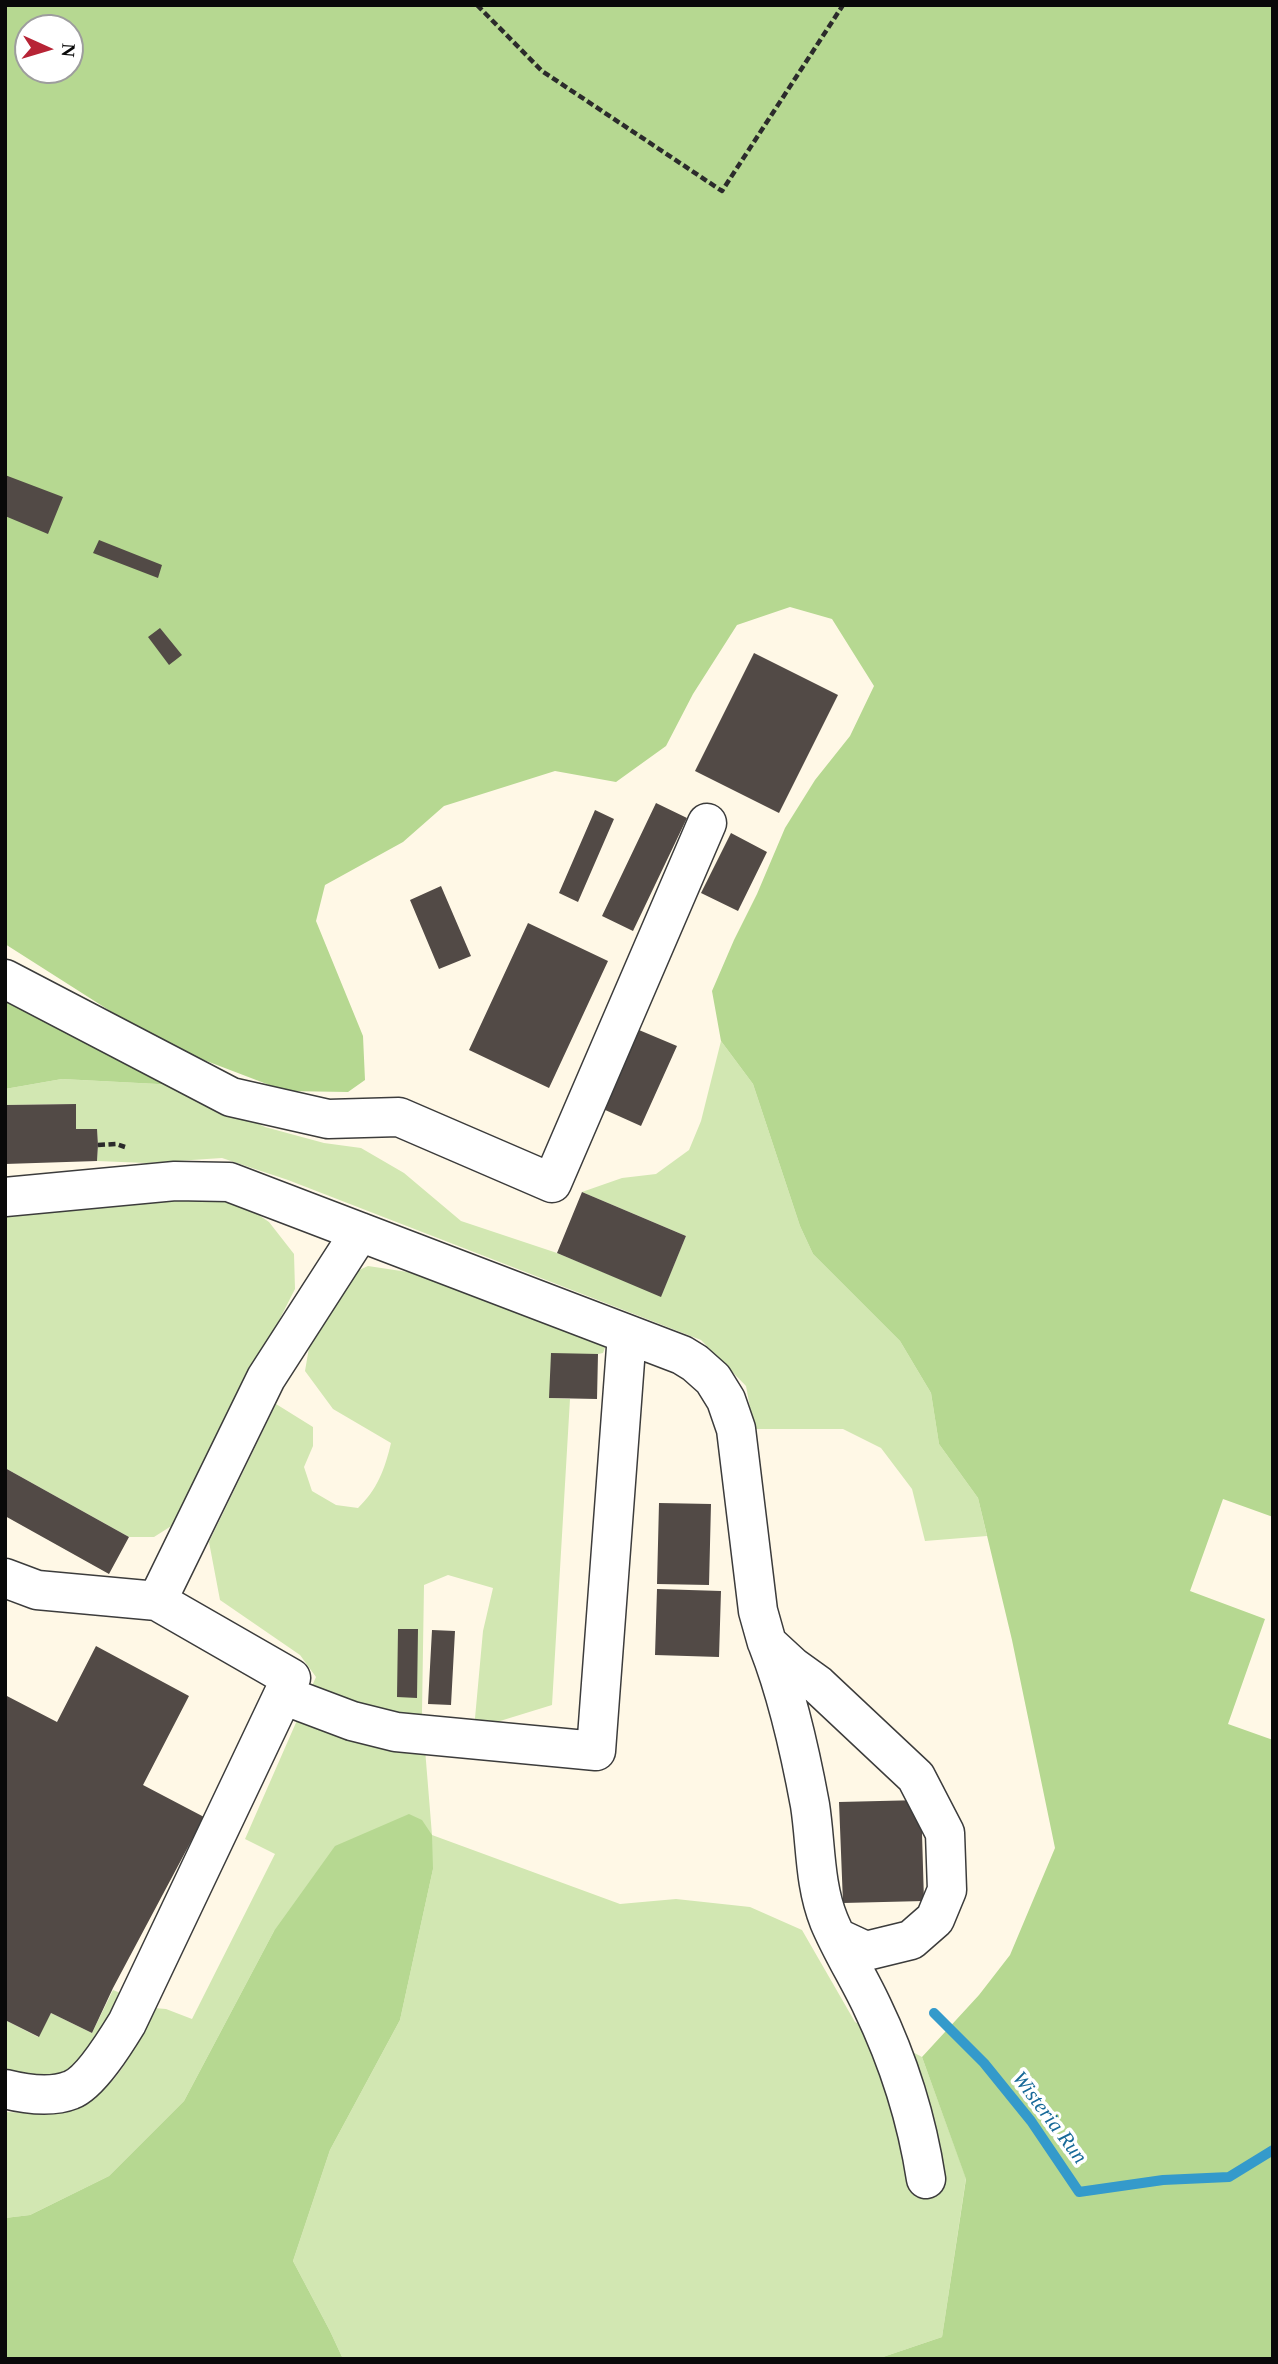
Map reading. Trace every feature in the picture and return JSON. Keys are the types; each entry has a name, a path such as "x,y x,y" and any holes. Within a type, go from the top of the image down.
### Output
{"lane":[{"path":"5,979 231,1097 328,1119 399,1117 552,1183 708,823"},
{"path":"5,1197 175,1181 229,1182 682,1355 713,1379 726,1400 736,1430 758,1611 781,1679 810,1806 820,1888 829,1920 873,2008 898,2068 921,2148 926,2179"},
{"path":"157,1601 266,1378 360,1232"},
{"path":"283,1695 352,1721 396,1732 596,1751 627,1334"},
{"path":"5,1577 37,1590 157,1601 291,1678 127,2023 100,2065 72,2090 30,2095 5,2089"},
{"path":"767,1643 818,1685 916,1777 945,1833 947,1890 935,1919 911,1940 866,1951 838,1938"}],"path":[{"path":"477,5 542,71 722,191 843,5"}],"green space":[{"path":"5,5 1273,5 1273,1517 1223,1499 1190,1591 1265,1619 1228,1724 1273,1740 1273,2359 877,2359 942,2337 966,2179 922,2057 979,1995 1010,1955 1055,1848 1012,1640 978,1498 939,1444 931,1393 900,1341 813,1254 800,1226 753,1084 721,1041 712,991 785,828 815,780 850,736 874,686 832,619 790,607 737,625 693,694 666,746 616,782 555,771 444,806 403,842 325,885 316,921 363,1036 365,1080 348,1092 285,1091 162,1044 5,944"},
{"path":"5,996 177,1085 62,1079 5,1089"},
{"path":"721,1041 753,1084 800,1226 813,1254 900,1341 931,1393 939,1444 978,1498 987,1536 925,1541 912,1489 881,1448 843,1429 754,1429 746,1386 701,1340 288,1180 222,1158 146,1163 97,1161 97,1130 76,1129 75,1104 5,1105 5,1089 62,1079 177,1085 265,1127 324,1143 361,1148 404,1173 461,1221 557,1253 661,1296 686,1236 582,1192 622,1178 656,1174 689,1150 701,1121"},
{"path":"217,1193 244,1205 269,1222 294,1254 295,1289 176,1523 154,1537 129,1537 5,1468 5,1213"},
{"path":"368,1266 421,1274 606,1345 603,1353 598,1354 551,1354 550,1398 570,1399 552,1705 474,1729 483,1631 493,1588 448,1575 424,1585 422,1712 432,1835 620,1904 676,1899 750,1907 802,1930 855,2022 922,2057 966,2178 942,2337 877,2359 343,2359 293,2261 330,2150 400,2020 433,1869 274,1931 184,2101 109,2176 30,2215 5,2218 5,2112 35,2113 64,2109 103,2090 124,2065 154,2008 166,2009 192,2019 275,1854 245,1839 316,1677 300,1655 220,1600 209,1542 276,1404 313,1427 313,1446 304,1467 312,1491 336,1505 358,1508 375,1486 391,1443 333,1409 305,1371 311,1336 344,1277"},
{"path":"409,1814 422,1820 432,1835 433,1869 400,2020 330,2150 293,2261 343,2359 5,2359 5,2218 30,2215 109,2176 184,2101 274,1931 335,1846"},
{"path":"113,1990 123,1994 77,2066 55,2077 5,2075 5,2020 38,2037 51,2013 92,2033"}],"building":[{"path":"5,475 63,497 48,534 5,516"},
{"path":"99,540 162,565 158,578 93,553"},
{"path":"160,628 182,655 169,665 148,637"},
{"path":"754,653 838,695 779,813 695,771"},
{"path":"656,803 687,818 633,931 602,916"},
{"path":"595,810 614,819 578,902 559,893"},
{"path":"731,833 767,852 738,911 701,893"},
{"path":"441,886 471,956 439,969 410,900"},
{"path":"528,923 608,961 549,1088 469,1050"},
{"path":"639,1030 677,1046 641,1126 603,1109"},
{"path":"76,1104 76,1129 97,1129 97,1161 5,1164 5,1105"},
{"path":"582,1192 686,1236 661,1297 557,1253"},
{"path":"551,1353 598,1354 597,1399 549,1398"},
{"path":"5,1468 129,1537 109,1574 5,1516"},
{"path":"659,1503 711,1504 709,1585 657,1584"},
{"path":"657,1589 721,1591 719,1657 655,1655"},
{"path":"398,1629 418,1629 417,1698 397,1697"},
{"path":"432,1630 455,1631 451,1705 428,1704"},
{"path":"96,1646 189,1696 143,1785 204,1817 92,2033 51,2013 39,2037 5,2020 5,1695 57,1722"},
{"path":"921,1800 924,1901 843,1903 839,1802"}],"waterway":[{"name":"Wisteria Run","path":"934,2013 984,2063 1031,2121 1079,2192 1163,2180 1229,2177 1273,2150"}]}
